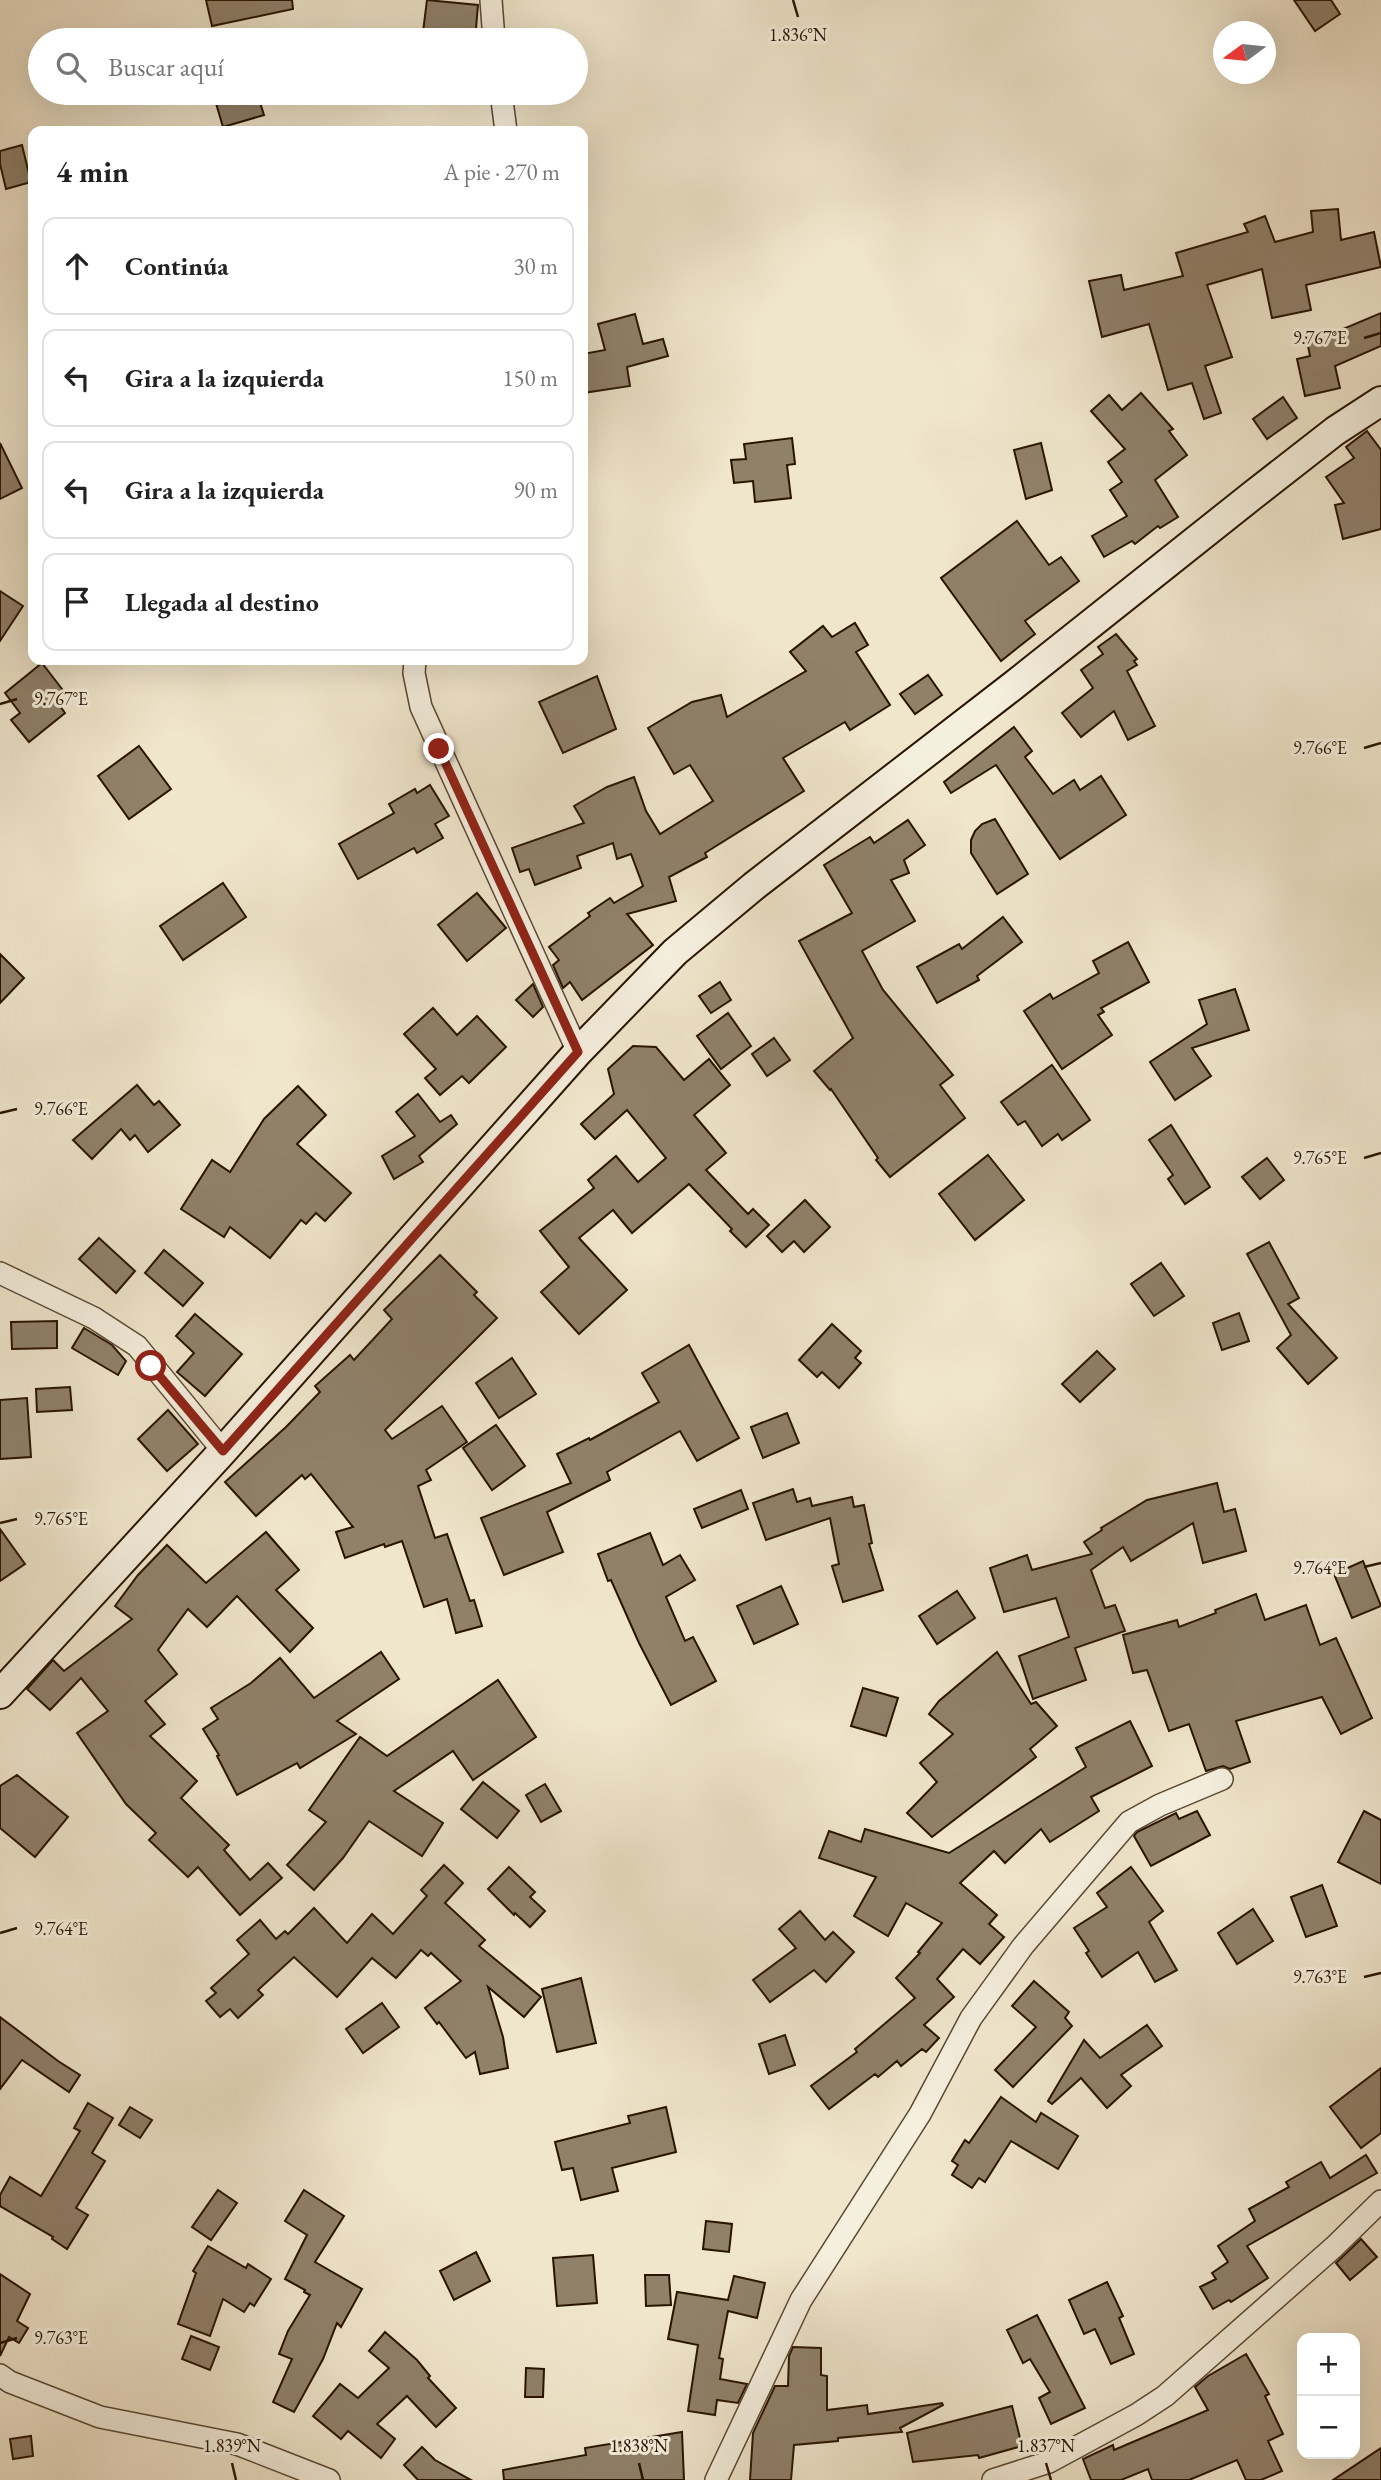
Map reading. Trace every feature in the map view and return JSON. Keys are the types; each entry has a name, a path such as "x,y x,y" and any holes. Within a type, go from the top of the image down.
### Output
{"main road":[{"path":"0,1694 223,1451 578,1052 675,952 754,886 1335,431 1381,401"}],"street":[{"path":"491,0 493,28"},
{"path":"503,105 505,126"},
{"path":"415,665 421,707 578,1052"},
{"path":"0,1273 94,1318 137,1346 223,1451"},
{"path":"716,2480 801,2300 919,2113 971,2018 1001,1976 1023,1946 1129,1822 1160,1805 1222,1779"},
{"path":"993,2480 1049,2462 1166,2396 1334,2247 1381,2201"},
{"path":"0,2375 9,2382 100,2417 237,2444 329,2480"}],"building":[{"path":"206,0 292,0 293,9 212,26"},
{"path":"427,0 478,5 476,28 424,28"},
{"path":"1294,0 1331,0 1340,14 1315,31"},
{"path":"217,105 261,105 264,115 223,126"},
{"path":"22,145 28,183 6,189 0,151"},
{"path":"1338,209 1341,240 1374,232 1381,267 1306,285 1311,310 1272,318 1262,269 1207,285 1232,357 1205,366 1221,413 1204,419 1192,383 1168,390 1149,324 1102,337 1089,281 1121,275 1124,290 1183,276 1176,253 1248,232 1244,224 1265,216 1275,242 1313,232 1311,211"},
{"path":"1381,313 1381,346 1335,366 1340,388 1305,396 1297,359 1310,356 1306,335 1327,330 1329,335"},
{"path":"635,314 643,344 663,339 668,356 627,367 630,386 588,392 588,353 605,350 598,324"},
{"path":"1141,393 1173,429 1169,431 1187,455 1155,480 1178,517 1160,528 1158,526 1135,544 1132,541 1104,557 1092,536 1127,516 1110,490 1122,482 1108,462 1125,449 1091,411 1109,395 1122,410"},
{"path":"1283,397 1297,418 1267,439 1253,419"},
{"path":"1367,431 1381,450 1381,529 1343,539 1335,505 1344,503 1326,477 1354,458 1346,447"},
{"path":"792,438 795,464 787,465 791,498 755,502 753,481 734,483 731,460 746,459 744,444"},
{"path":"0,443 22,488 0,499"},
{"path":"1041,443 1052,490 1026,499 1014,450"},
{"path":"1017,521 1049,565 1061,557 1079,581 1025,621 1035,634 1001,661 941,578"},
{"path":"0,591 23,606 0,641"},
{"path":"855,623 868,645 856,652 890,705 850,730 845,722 783,758 804,791 705,853 707,857 669,877 676,901 627,914 653,945 582,1000 570,982 563,988 553,965 559,960 549,947 610,898 614,903 643,886 631,854 617,859 613,843 577,856 581,868 535,885 529,869 520,872 512,848 584,823 574,806 607,787 634,777 646,811 660,834 713,801 690,765 674,774 648,728 692,702 721,695 727,717 806,671 790,652 823,626 832,637"},
{"path":"1116,634 1137,659 1134,661 1137,665 1127,671 1155,726 1128,740 1114,711 1081,737 1062,713 1093,688 1081,670 1103,654 1098,647"},
{"path":"40,665 44,665 69,698 60,706 65,713 29,742 11,720 20,713 5,693"},
{"path":"928,675 942,695 915,714 900,694"},
{"path":"597,676 616,729 563,753 539,702"},
{"path":"1014,727 1032,751 1025,757 1053,794 1074,780 1080,790 1101,776 1126,815 1060,859 996,765 951,793 944,782"},
{"path":"139,746 171,789 129,819 98,776"},
{"path":"430,785 449,816 435,824 443,838 417,853 414,848 358,879 339,844 394,813 389,804 415,789 417,793"},
{"path":"995,819 1028,874 997,894 971,853 971,840 975,831 982,824"},
{"path":"908,820 925,845 904,860 909,873 891,880 915,921 862,951 883,990 953,1075 940,1085 965,1118 890,1177 876,1160 878,1158 831,1089 814,1071 853,1038 799,941 852,913 824,865 870,837 874,843"},
{"path":"223,883 246,917 183,960 160,926"},
{"path":"477,893 506,928 467,961 438,925"},
{"path":"1003,917 1022,942 977,976 979,980 937,1003 917,967 959,944 962,949"},
{"path":"1128,942 1149,982 1101,1008 1104,1012 1098,1015 1112,1035 1062,1069 1024,1011 1050,994 1053,999 1099,973 1093,961"},
{"path":"0,954 24,978 0,1003"},
{"path":"720,982 731,1000 711,1013 699,996"},
{"path":"533,984 543,1007 533,1017 516,1000"},
{"path":"1235,989 1249,1030 1192,1048 1211,1076 1175,1100 1150,1062 1207,1024 1199,1000"},
{"path":"433,1008 457,1035 477,1016 506,1047 469,1083 462,1076 440,1095 425,1078 436,1069 404,1034"},
{"path":"728,1013 751,1046 721,1069 697,1036"},
{"path":"774,1038 790,1060 767,1076 752,1054"},
{"path":"633,1046 656,1047 684,1080 709,1059 730,1085 694,1115 726,1153 706,1170 748,1214 753,1209 769,1225 746,1247 689,1184 632,1233 613,1210 579,1238 627,1290 579,1334 541,1292 569,1267 540,1231 594,1188 588,1180 616,1156 638,1182 666,1158 627,1110 595,1139 581,1124 614,1094 608,1069"},
{"path":"1052,1065 1090,1120 1062,1140 1058,1134 1042,1146 1025,1121 1018,1125 1001,1102"},
{"path":"137,1085 154,1105 159,1101 180,1125 148,1152 135,1135 130,1140 121,1129 92,1159 73,1140"},
{"path":"298,1086 326,1115 297,1144 351,1193 325,1221 316,1213 306,1224 301,1220 270,1258 230,1227 224,1237 181,1209 212,1160 230,1172 264,1119"},
{"path":"418,1094 440,1122 451,1115 457,1124 419,1156 423,1162 394,1179 382,1156 415,1136 396,1112"},
{"path":"1171,1125 1210,1187 1185,1204 1168,1179 1173,1175 1149,1140"},
{"path":"988,1155 1024,1200 975,1240 939,1194"},
{"path":"1267,1158 1284,1180 1260,1199 1242,1177"},
{"path":"805,1200 830,1227 804,1252 794,1241 782,1252 767,1236"},
{"path":"99,1238 135,1271 116,1293 79,1259"},
{"path":"1269,1242 1299,1298 1288,1304 1337,1358 1308,1384 1277,1348 1291,1335 1247,1254"},
{"path":"164,1250 203,1283 183,1306 145,1273"},
{"path":"440,1255 477,1292 474,1295 497,1318 385,1430 392,1439 442,1406 467,1442 426,1470 431,1480 418,1486 435,1538 447,1534 470,1601 474,1600 482,1626 456,1633 447,1599 424,1607 402,1541 385,1547 384,1544 345,1558 336,1532 353,1527 311,1474 305,1479 302,1475 256,1516 225,1482 320,1392 315,1386 350,1355 354,1360 392,1319 384,1310"},
{"path":"1161,1263 1184,1296 1154,1316 1131,1284"},
{"path":"1239,1313 1249,1341 1222,1350 1213,1323"},
{"path":"195,1314 242,1354 205,1396 177,1372 194,1353 176,1336"},
{"path":"57,1321 57,1348 12,1349 11,1322"},
{"path":"832,1324 861,1351 855,1358 861,1363 839,1388 822,1372 817,1377 799,1360"},
{"path":"84,1328 112,1345 126,1361 118,1375 72,1348"},
{"path":"689,1345 739,1438 697,1461 680,1431 607,1472 610,1480 547,1512 563,1552 504,1575 481,1518 571,1483 557,1454 589,1438 590,1440 659,1402 642,1373"},
{"path":"1097,1351 1115,1369 1080,1402 1062,1384"},
{"path":"512,1358 536,1394 499,1418 476,1383"},
{"path":"70,1387 72,1410 37,1412 36,1389"},
{"path":"27,1398 31,1457 0,1459 0,1400"},
{"path":"168,1410 198,1444 167,1471 138,1439"},
{"path":"787,1413 799,1443 763,1458 751,1427"},
{"path":"496,1425 525,1466 492,1490 463,1448"},
{"path":"1217,1483 1224,1512 1235,1509 1246,1551 1203,1563 1193,1523 1131,1561 1123,1547 1091,1570 1105,1608 1115,1605 1125,1631 1075,1648 1086,1680 1033,1699 1019,1656 1069,1637 1056,1598 1004,1612 990,1568 1027,1555 1032,1570 1092,1554 1084,1542 1102,1530 1101,1528 1147,1500"},
{"path":"793,1489 797,1502 810,1498 812,1506 852,1497 854,1507 864,1505 872,1543 869,1544 883,1590 843,1602 832,1566 839,1564 830,1518 766,1540 753,1503"},
{"path":"741,1490 748,1509 702,1528 694,1509"},
{"path":"0,1529 25,1564 0,1581"},
{"path":"266,1532 299,1570 276,1590 313,1628 290,1652 237,1596 207,1627 188,1609 158,1650 177,1674 145,1701 165,1724 150,1736 197,1781 181,1798 229,1845 224,1850 250,1880 268,1863 282,1878 240,1915 198,1867 188,1877 149,1840 156,1833 126,1804 77,1733 108,1711 81,1678 50,1710 27,1689 53,1660 64,1671 132,1619 115,1606 138,1575 167,1545 206,1583"},
{"path":"650,1533 663,1565 680,1555 695,1580 666,1597 685,1641 693,1637 716,1681 671,1705 611,1580 608,1581 598,1554"},
{"path":"1363,1561 1381,1606 1352,1618 1334,1574"},
{"path":"781,1586 798,1624 754,1644 737,1606"},
{"path":"957,1591 975,1618 937,1644 919,1616"},
{"path":"1256,1594 1265,1620 1306,1605 1320,1645 1336,1638 1372,1718 1341,1734 1322,1697 1236,1721 1250,1762 1230,1769 1223,1766 1206,1771 1189,1724 1169,1731 1147,1670 1133,1673 1123,1635 1177,1620 1179,1627"},
{"path":"381,1652 399,1679 337,1721 356,1734 300,1768 297,1763 237,1795 217,1756 219,1755 203,1729 218,1719 211,1708 251,1683 280,1658 314,1698"},
{"path":"997,1652 1031,1704 1036,1702 1057,1726 1030,1749 1036,1757 932,1837 907,1813 937,1782 920,1763 953,1734 929,1714 939,1701"},
{"path":"498,1680 536,1737 473,1780 453,1751 394,1791 443,1823 422,1856 369,1821 343,1858 314,1890 287,1865 326,1822 309,1810 360,1737 387,1756"},
{"path":"863,1688 898,1698 886,1736 851,1726"},
{"path":"1130,1721 1152,1766 1091,1797 1099,1811 1050,1842 1041,1829 1005,1863 994,1851 960,1883 997,1915 989,1924 1004,1937 980,1964 963,1949 937,1979 954,1997 924,2025 939,2038 926,2052 922,2049 901,2066 897,2061 878,2077 875,2074 829,2109 811,2086 857,2052 855,2049 915,1998 896,1978 920,1953 918,1952 942,1923 906,1903 888,1936 854,1916 876,1877 819,1858 829,1831 861,1842 865,1829 949,1853 1086,1767 1076,1748"},
{"path":"17,1775 68,1817 35,1857 0,1828 0,1786"},
{"path":"483,1782 519,1811 497,1838 461,1809"},
{"path":"545,1784 561,1811 541,1822 526,1795"},
{"path":"1197,1811 1210,1835 1151,1866 1134,1836 1137,1832 1176,1813 1179,1819"},
{"path":"1364,1811 1381,1820 1381,1884 1338,1862"},
{"path":"444,1865 463,1883 445,1903 485,1940 479,1946 541,1997 524,2017 488,1987 503,2037 508,2068 480,2074 475,2052 466,2058 425,2008 461,1981 431,1953 428,1956 421,1950 396,1978 372,1958 337,1997 294,1957 258,1990 263,1995 238,2018 230,2009 220,2017 206,2001 216,1993 211,1988 249,1954 237,1940 260,1920 276,1939 285,1931 288,1934 314,1908 347,1943 372,1914 393,1934 427,1896 421,1890"},
{"path":"509,1867 535,1892 530,1897 545,1911 530,1927 488,1889"},
{"path":"1131,1867 1163,1911 1149,1922 1177,1970 1155,1982 1138,1952 1102,1977 1074,1928 1107,1907 1097,1893"},
{"path":"1322,1885 1337,1926 1306,1937 1291,1897"},
{"path":"1253,1909 1273,1941 1237,1964 1218,1933"},
{"path":"800,1911 825,1940 833,1932 854,1952 826,1982 814,1970 770,2002 753,1980 796,1948 779,1929"},
{"path":"581,1978 596,2043 557,2052 542,1989"},
{"path":"1034,1981 1069,2012 1065,2018 1072,2026 1013,2087 995,2070 1036,2027 1012,2006"},
{"path":"382,2003 399,2027 363,2053 346,2029"},
{"path":"0,2017 80,2075 69,2092 22,2060 0,2089"},
{"path":"1147,2025 1162,2046 1121,2075 1131,2086 1107,2108 1081,2078 1052,2104 1048,2101 1084,2040 1100,2058"},
{"path":"785,2035 795,2065 769,2074 759,2044"},
{"path":"1381,2068 1381,2133 1361,2148 1330,2107"},
{"path":"1001,2097 1036,2122 1041,2113 1078,2136 1058,2169 1011,2141 985,2182 979,2178 972,2188 952,2175 958,2165 952,2161 965,2140 969,2143"},
{"path":"88,2103 113,2118 92,2153 105,2161 76,2208 88,2215 67,2249 52,2239 53,2237 0,2206 0,2195 10,2177 41,2196 80,2131 74,2128"},
{"path":"130,2107 152,2120 140,2138 119,2125"},
{"path":"666,2107 676,2152 612,2168 618,2191 581,2200 573,2168 562,2170 555,2142 630,2123 628,2116"},
{"path":"1366,2155 1377,2173 1247,2246 1268,2278 1231,2302 1229,2300 1213,2309 1200,2287 1216,2279 1212,2273 1228,2262 1218,2246 1255,2221 1249,2209 1289,2187 1286,2182 1321,2162 1330,2178"},
{"path":"218,2190 237,2203 211,2240 192,2227"},
{"path":"304,2190 344,2216 315,2262 362,2289 341,2327 337,2323 323,2359 294,2412 273,2402 292,2359 279,2354 288,2331 310,2295 285,2279 307,2235 285,2221"},
{"path":"706,2221 732,2224 729,2252 703,2249"},
{"path":"1361,2239 1377,2257 1350,2280 1336,2263"},
{"path":"208,2246 246,2268 248,2264 271,2279 254,2306 250,2303 244,2312 223,2299 210,2336 178,2324 196,2273 193,2271"},
{"path":"476,2252 490,2281 454,2300 440,2271"},
{"path":"593,2255 597,2303 557,2306 553,2258"},
{"path":"0,2274 30,2294 17,2321 28,2328 19,2343 9,2337 0,2356"},
{"path":"645,2275 669,2275 671,2305 646,2306"},
{"path":"734,2276 765,2283 757,2318 728,2311 719,2358 723,2359 720,2379 747,2384 738,2403 717,2400 715,2415 688,2411 698,2345 668,2339 677,2292 728,2300"},
{"path":"1107,2282 1123,2316 1119,2318 1134,2354 1111,2364 1095,2329 1084,2334 1069,2300"},
{"path":"1037,2315 1085,2408 1051,2424 1039,2398 1050,2392 1030,2359 1023,2363 1007,2330"},
{"path":"385,2332 417,2360 430,2376 428,2378 456,2408 436,2427 407,2396 377,2424 395,2439 381,2458 348,2431 341,2439 313,2416 340,2384 358,2398 389,2368 369,2351"},
{"path":"191,2336 219,2347 210,2370 182,2359"},
{"path":"793,2347 821,2348 821,2375 827,2376 827,2410 867,2405 868,2414 942,2403 943,2405 900,2428 902,2432 794,2445 791,2480 750,2480 753,2433 775,2386 788,2386 789,2356"},
{"path":"1246,2354 1269,2394 1265,2396 1283,2434 1268,2441 1282,2471 1261,2480 1246,2480 1237,2460 1189,2480 1152,2480 1148,2469 1121,2480 1091,2480 1083,2459 1113,2445 1114,2450 1208,2410 1195,2387 1208,2376"},
{"path":"526,2368 544,2369 543,2397 525,2397"},
{"path":"1012,2406 1022,2446 979,2458 978,2455 913,2462 907,2433"},
{"path":"682,2432 684,2480 504,2480 503,2470 586,2455 585,2448"},
{"path":"31,2436 33,2456 13,2459 10,2439"},
{"path":"422,2447 435,2460 471,2480 418,2480 404,2465"},
{"path":"1381,2448 1381,2480 1333,2480"}],"route":[{"path":"151,1366 223,1451 578,1052 439,749"}]}
